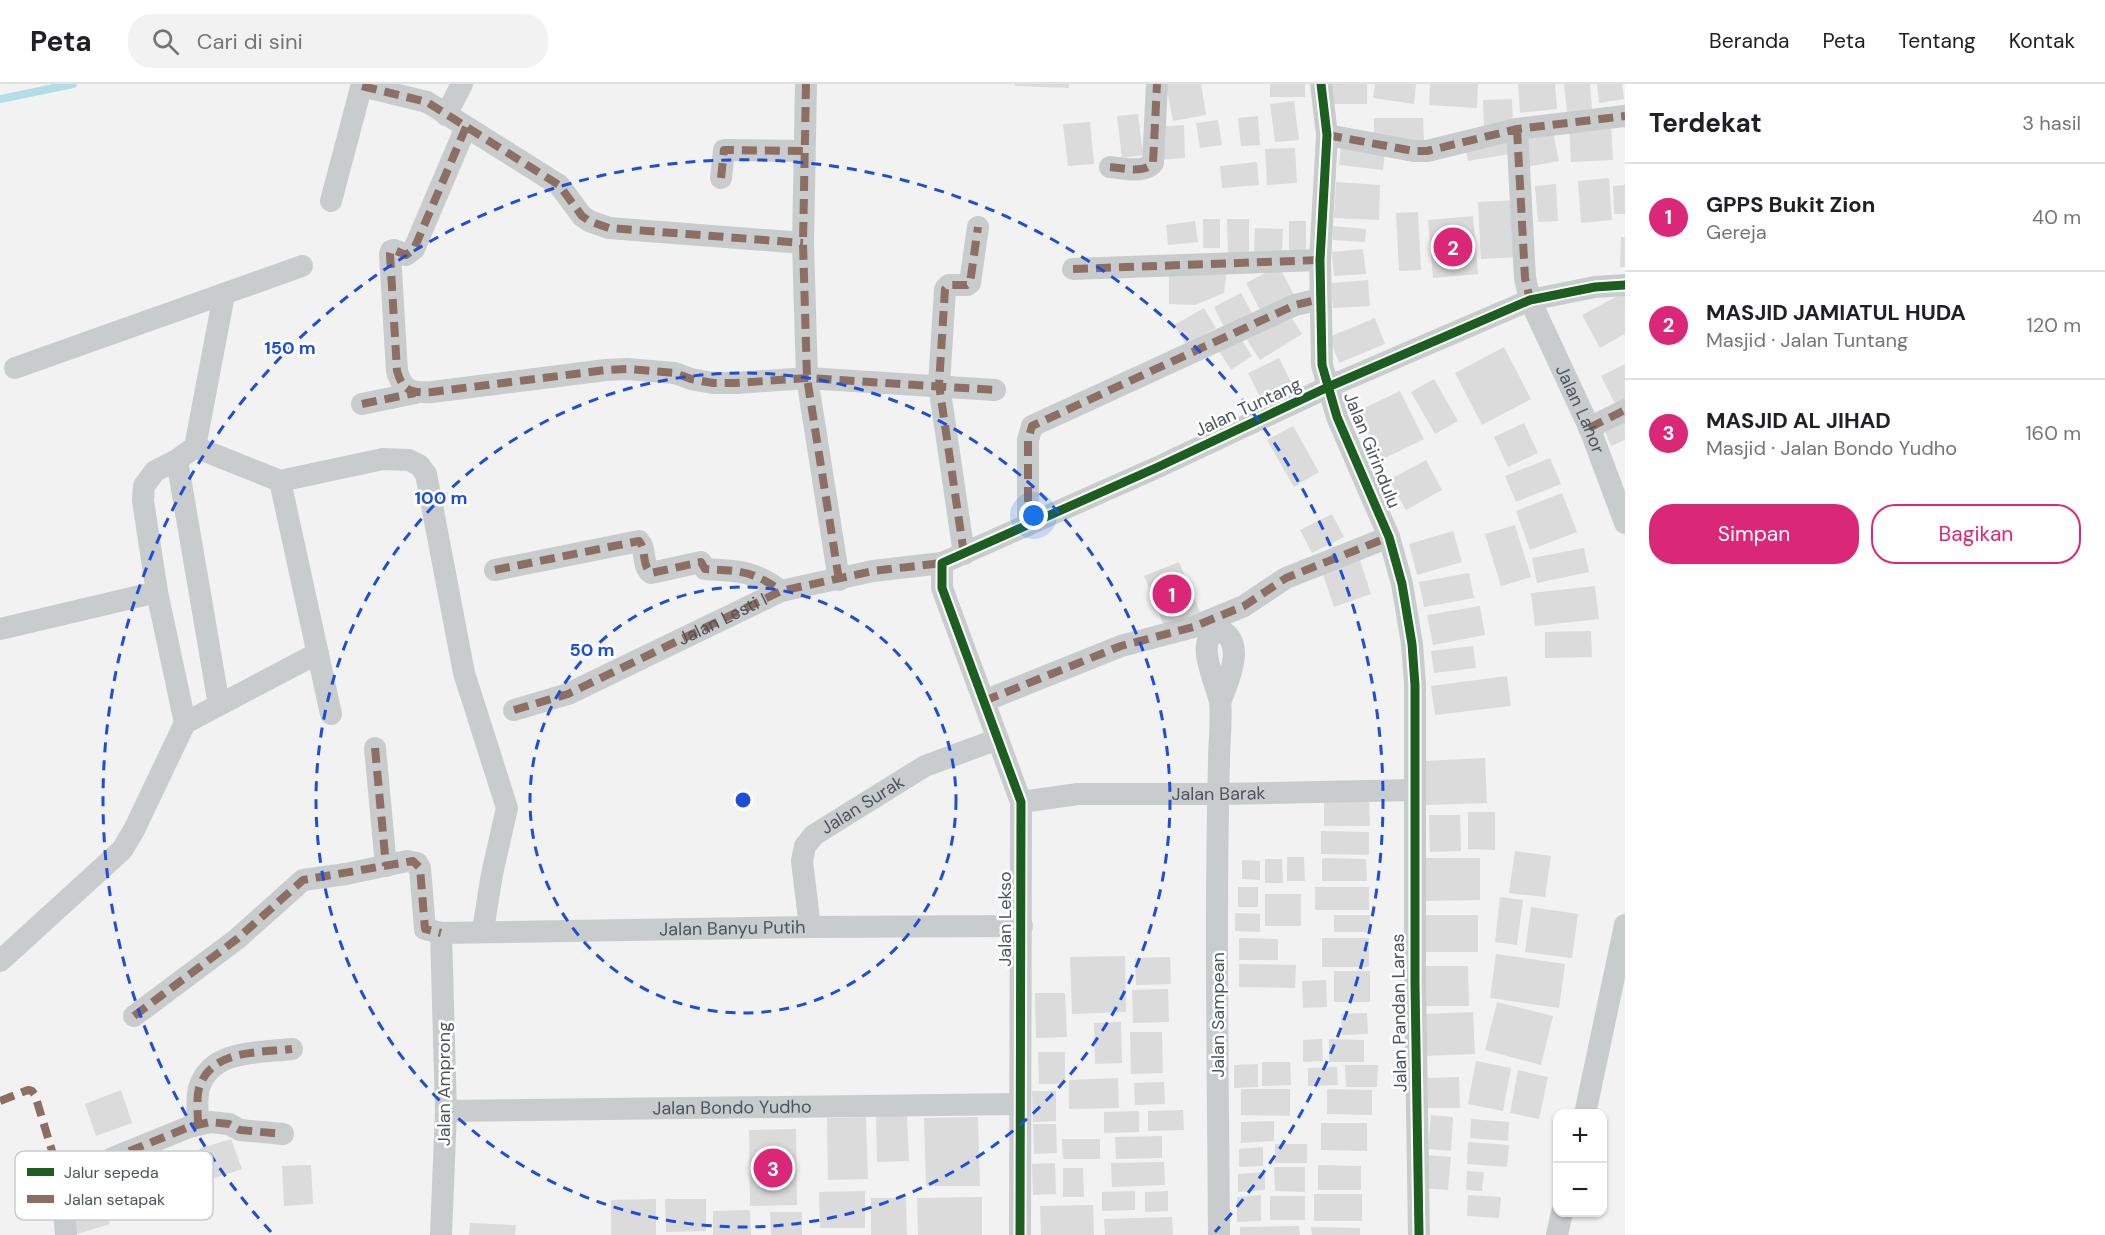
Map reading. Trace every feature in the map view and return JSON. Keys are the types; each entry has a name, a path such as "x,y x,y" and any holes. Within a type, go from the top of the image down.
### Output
{"street":[{"path":"446,115 462,84"},
{"path":"806,84 803,243 807,378 838,580"},
{"path":"1110,167 1143,169 1149,168 1152,163 1157,84"},
{"name":"Jalan Girindulu","path":"1321,84 1327,135 1320,260 1322,365 1337,417 1389,537 1402,584 1412,644 1415,685 1415,790"},
{"path":"331,201 362,85 427,102 559,185 582,216 589,221 609,228 803,243"},
{"path":"1327,135 1414,151 1427,151 1517,129 1625,116"},
{"path":"415,393 407,389 397,371 390,254 394,250 406,255 414,249 466,127"},
{"name":"Jalan Lahor","path":"1517,129 1525,278 1530,300 1589,428 1625,523"},
{"path":"721,178 723,152 726,149 804,151"},
{"path":"964,554 939,385 945,289 949,285 970,283 978,227"},
{"path":"1073,269 1320,260"},
{"path":"15,368 302,266"},
{"name":"Jalan Tuntang","path":"942,564 1158,467 1328,387 1530,300 1595,287 1625,285"},
{"path":"219,705 186,454 224,295"},
{"path":"1028,525 1028,440 1032,426 1295,305 1320,299"},
{"path":"362,404 415,393 627,369 675,373 713,383 807,378 995,390"},
{"path":"1589,428 1625,410"},
{"path":"185,723 157,592 143,501 144,486 155,471 186,454 280,481 383,459 409,460 419,465 426,474 464,673 507,808 492,874 483,930"},
{"path":"280,481 331,714"},
{"path":"984,701 1121,646 1194,627 1220,623 1286,578 1389,537"},
{"path":"495,570 637,541 642,545 646,569 651,573 701,562 705,569 747,572 765,579 781,591"},
{"name":"Jalan Lesti I","path":"514,710 568,694 781,591 873,571 942,564"},
{"name":"Jalan Lekso","path":"942,564 942,588 1021,802 1020,1235"},
{"path":"0,629 157,592"},
{"name":"Jalan Sampean","path":"1219,1235 1218,794 1220,703 1233,665 1234,652 1233,643 1220,623"},
{"path":"0,961 122,850 134,830 185,723 318,653"},
{"name":"Jalan Surak","path":"810,927 802,861 805,846 814,835 925,766 998,739"},
{"path":"375,748 386,866"},
{"name":"Jalan Barak","path":"1021,802 1078,794 1415,790"},
{"name":"Jalan Pandan Laras","path":"1415,790 1419,1235"},
{"path":"135,1016 237,939 303,880 413,861 419,865 424,927 427,930 441,933"},
{"path":"1586,1109 1625,925"},
{"name":"Jalan Banyu Putih","path":"441,933 483,930 1022,926"},
{"name":"Jalan Amprong","path":"441,933 446,1111 441,1235"},
{"path":"198,1125 199,1089 211,1067 230,1057 292,1049"},
{"name":"Jalan Bondo Yudho","path":"446,1111 1020,1104"},
{"path":"131,1151 198,1125 215,1122 229,1124 240,1130 283,1134"},
{"path":"1557,1235 1561,1217"},
{"path":"65,1220 66,1235"}],"building":[{"path":"1015,84 1069,84 1069,88 1015,86"},
{"path":"1166,84 1201,84 1206,115 1173,121"},
{"path":"1270,84 1305,84 1305,97 1270,97"},
{"path":"1329,84 1367,84 1367,104 1330,104"},
{"path":"1375,84 1416,84 1414,104 1373,98"},
{"path":"1430,84 1478,84 1477,108 1429,105"},
{"path":"1518,84 1555,84 1557,109 1520,113"},
{"path":"1564,84 1590,84 1592,109 1567,112"},
{"path":"1597,84 1622,84 1624,99 1599,103"},
{"path":"1512,99 1513,126 1484,127 1483,100"},
{"path":"1294,101 1299,140 1275,142 1270,104"},
{"path":"1138,114 1143,155 1122,158 1117,116"},
{"path":"1258,116 1260,145 1241,146 1238,118"},
{"path":"1374,118 1423,118 1424,142 1374,143"},
{"path":"1218,120 1222,145 1200,148 1196,123"},
{"path":"1090,122 1094,164 1068,166 1063,124"},
{"path":"1611,122 1613,160 1571,162 1569,125"},
{"path":"1184,125 1185,158 1159,160 1157,127"},
{"path":"1552,127 1559,161 1526,167 1519,133"},
{"path":"1513,136 1516,153 1468,161 1465,145"},
{"path":"1341,146 1385,151 1383,170 1339,165"},
{"path":"1295,148 1297,183 1267,185 1265,149"},
{"path":"1257,162 1259,185 1222,188 1220,166"},
{"path":"1609,178 1612,220 1581,223 1578,181"},
{"path":"1336,182 1380,185 1379,220 1334,218"},
{"path":"1556,184 1558,221 1538,222 1535,186"},
{"path":"1625,185 1625,214 1614,214 1613,186"},
{"path":"1517,200 1520,257 1481,259 1478,202"},
{"path":"1418,212 1421,270 1399,271 1396,213"},
{"path":"1473,216 1478,274 1433,278 1428,220"},
{"path":"1203,219 1220,219 1220,248 1203,248"},
{"path":"1227,219 1249,219 1249,256 1228,256"},
{"path":"1195,221 1198,242 1168,245 1166,225"},
{"path":"1289,221 1306,221 1306,251 1289,251"},
{"path":"1333,226 1366,229 1365,242 1333,240"},
{"path":"1255,228 1283,229 1282,253 1254,252"},
{"path":"1621,237 1625,237 1625,267 1620,267"},
{"path":"1363,249 1366,274 1334,276 1332,252"},
{"path":"1279,266 1294,295 1261,312 1246,283"},
{"path":"1169,269 1227,270 1224,293 1195,305 1169,304"},
{"path":"1368,280 1370,306 1333,308 1331,283"},
{"path":"1625,292 1625,334 1600,348 1582,315"},
{"path":"1241,293 1253,315 1225,329 1214,307"},
{"path":"1204,308 1216,328 1186,345 1174,325"},
{"path":"1289,314 1302,334 1260,360 1247,340"},
{"path":"1375,318 1385,344 1339,363 1329,337"},
{"path":"1240,337 1252,356 1231,370 1219,351"},
{"path":"1504,347 1531,399 1482,425 1455,373"},
{"path":"1279,358 1292,384 1261,399 1248,373"},
{"path":"1625,364 1625,404 1617,408 1601,376"},
{"path":"1434,379 1458,421 1435,434 1411,392"},
{"path":"1400,391 1424,439 1381,460 1358,411"},
{"path":"1625,414 1625,440 1611,446 1602,424"},
{"path":"1524,423 1538,453 1508,467 1494,437"},
{"path":"1293,426 1319,472 1294,487 1267,440"},
{"path":"1550,458 1561,484 1516,502 1505,476"},
{"path":"1426,460 1442,490 1406,510 1389,480"},
{"path":"1562,493 1577,532 1530,550 1516,511"},
{"path":"1332,514 1344,537 1312,553 1300,530"},
{"path":"1515,525 1531,577 1501,586 1485,534"},
{"path":"1453,531 1462,562 1417,575 1409,544"},
{"path":"1584,548 1589,572 1537,583 1532,558"},
{"path":"1358,554 1371,594 1334,607 1320,566"},
{"path":"1179,562 1200,612 1164,626 1144,576"},
{"path":"1469,573 1474,598 1424,607 1419,582"},
{"path":"1595,586 1599,619 1535,626 1531,593"},
{"path":"1480,606 1485,635 1433,645 1427,615"},
{"path":"1591,631 1592,657 1545,658 1545,632"},
{"path":"1473,646 1476,668 1434,673 1431,651"},
{"path":"1507,676 1511,706 1435,715 1431,686"},
{"path":"1485,758 1487,803 1426,805 1425,761"},
{"path":"1324,800 1369,800 1370,826 1324,826"},
{"path":"1468,812 1495,812 1495,850 1468,849"},
{"path":"1429,815 1460,815 1461,851 1430,852"},
{"path":"1321,831 1369,832 1369,855 1321,854"},
{"path":"1515,851 1551,856 1545,897 1509,893"},
{"path":"1287,857 1304,857 1305,881 1287,881"},
{"path":"1322,858 1366,859 1367,881 1322,881"},
{"path":"1423,858 1480,858 1480,900 1423,901"},
{"path":"1265,859 1282,859 1283,883 1265,883"},
{"path":"1242,860 1260,861 1260,880 1242,879"},
{"path":"1238,887 1258,887 1258,907 1238,907"},
{"path":"1315,887 1369,887 1369,910 1315,910"},
{"path":"1265,894 1301,894 1301,926 1265,926"},
{"path":"1500,897 1523,900 1517,945 1495,942"},
{"path":"1531,907 1578,914 1572,958 1525,952"},
{"path":"1235,913 1260,914 1260,932 1235,931"},
{"path":"1334,915 1370,915 1370,932 1334,932"},
{"path":"1424,915 1478,915 1478,952 1424,952"},
{"path":"1239,938 1278,939 1278,960 1239,960"},
{"path":"1322,938 1369,938 1369,967 1322,967"},
{"path":"1496,954 1565,964 1559,1008 1490,998"},
{"path":"1125,956 1126,1012 1072,1014 1070,957"},
{"path":"1170,957 1171,984 1136,985 1135,958"},
{"path":"1239,964 1296,965 1295,988 1239,987"},
{"path":"1423,966 1468,966 1469,1006 1424,1006"},
{"path":"1334,971 1370,971 1370,1002 1334,1002"},
{"path":"1326,980 1327,1007 1303,1008 1302,981"},
{"path":"1168,989 1169,1022 1133,1023 1132,990"},
{"path":"1035,993 1065,993 1067,1037 1036,1038"},
{"path":"1497,1002 1553,1016 1541,1065 1485,1050"},
{"path":"1473,1012 1475,1054 1425,1056 1423,1014"},
{"path":"1367,1013 1368,1034 1342,1035 1341,1014"},
{"path":"1121,1022 1122,1063 1095,1064 1094,1023"},
{"path":"1130,1032 1162,1032 1163,1073 1131,1074"},
{"path":"1322,1039 1323,1061 1303,1062 1303,1040"},
{"path":"1329,1039 1364,1040 1364,1062 1329,1062"},
{"path":"1038,1052 1065,1052 1065,1084 1039,1084"},
{"path":"1476,1061 1511,1068 1503,1111 1468,1104"},
{"path":"1262,1062 1290,1062 1291,1085 1262,1086"},
{"path":"1258,1064 1258,1087 1234,1088 1234,1065"},
{"path":"1345,1065 1378,1065 1377,1087 1346,1087"},
{"path":"1337,1067 1338,1085 1308,1086 1308,1068"},
{"path":"1518,1070 1548,1077 1539,1119 1510,1113"},
{"path":"1459,1077 1460,1108 1427,1108 1426,1078"},
{"path":"1118,1078 1119,1108 1069,1109 1069,1080"},
{"path":"1164,1082 1165,1104 1135,1105 1134,1083"},
{"path":"1241,1089 1290,1089 1290,1116 1241,1115"},
{"path":"1327,1089 1372,1090 1372,1115 1327,1114"},
{"path":"121,1090 132,1123 96,1136 85,1104"},
{"path":"1032,1091 1056,1091 1056,1121 1033,1122"},
{"path":"1183,1110 1184,1130 1148,1131 1148,1111"},
{"path":"1139,1111 1139,1132 1104,1133 1104,1112"},
{"path":"1431,1115 1453,1117 1451,1151 1428,1149"},
{"path":"876,1116 907,1116 909,1161 877,1162"},
{"path":"866,1117 868,1179 828,1180 827,1118"},
{"path":"978,1117 980,1186 926,1186 924,1118"},
{"path":"1471,1119 1509,1122 1508,1141 1470,1138"},
{"path":"1274,1121 1274,1141 1241,1143 1241,1122"},
{"path":"1321,1123 1367,1123 1367,1151 1321,1150"},
{"path":"1033,1124 1056,1124 1057,1153 1034,1154"},
{"path":"796,1129 797,1205 750,1206 749,1130"},
{"path":"1162,1136 1162,1158 1116,1159 1115,1137"},
{"path":"231,1139 242,1169 213,1179 213,1151 200,1151 199,1149"},
{"path":"1062,1139 1100,1139 1100,1159 1063,1159"},
{"path":"1468,1142 1509,1145 1507,1167 1467,1164"},
{"path":"1275,1144 1307,1144 1307,1163 1275,1163"},
{"path":"1263,1147 1263,1166 1239,1167 1239,1149"},
{"path":"1425,1155 1451,1157 1448,1190 1422,1188"},
{"path":"1164,1162 1165,1185 1112,1187 1111,1163"},
{"path":"1055,1163 1056,1194 1033,1195 1032,1164"},
{"path":"311,1165 313,1204 284,1206 282,1166"},
{"path":"1318,1165 1361,1166 1361,1190 1318,1190"},
{"path":"1274,1167 1305,1167 1305,1192 1275,1191"},
{"path":"1063,1168 1083,1168 1084,1197 1063,1197"},
{"path":"1467,1171 1484,1172 1482,1191 1466,1190"},
{"path":"1265,1172 1265,1190 1238,1192 1238,1174"},
{"path":"865,1191 865,1228 820,1228 819,1192"},
{"path":"1135,1191 1135,1210 1102,1211 1102,1192"},
{"path":"1168,1191 1168,1211 1145,1212 1145,1192"},
{"path":"1314,1194 1362,1194 1362,1221 1314,1221"},
{"path":"1261,1195 1261,1221 1237,1222 1237,1197"},
{"path":"1468,1195 1501,1197 1499,1218 1467,1216"},
{"path":"1270,1196 1305,1196 1305,1220 1270,1220"},
{"path":"982,1197 982,1235 918,1235 917,1198"},
{"path":"871,1198 906,1198 907,1235 871,1235"},
{"path":"656,1199 656,1235 611,1235 611,1200"},
{"path":"665,1199 706,1199 706,1231 666,1232"},
{"path":"1093,1205 1094,1235 1041,1235 1040,1206"},
{"path":"750,1210 751,1235 713,1235 713,1211"},
{"path":"770,1212 802,1212 802,1235 771,1235"},
{"path":"1172,1217 1173,1235 1105,1235 1104,1219"},
{"path":"73,1220 109,1220 110,1224 77,1234"},
{"path":"470,1223 516,1225 515,1235 469,1235"},
{"path":"1299,1226 1300,1235 1240,1235 1240,1227"},
{"path":"1311,1227 1360,1228 1360,1235 1312,1235"}],"waterway":[{"path":"0,99 73,84"}],"marked path":[{"path":"806,84 803,243 807,378 839,580"},
{"path":"1110,167 1139,169 1153,163 1157,84"},
{"path":"362,86 427,102 559,185 582,216 589,221 609,228 803,243"},
{"path":"1327,135 1414,151 1427,151 1517,129 1625,116"},
{"path":"466,127 414,249 406,255 394,250 390,254 397,371 402,383 409,390 432,392 627,369 675,373 713,383 807,378 995,390"},
{"path":"1517,129 1525,278 1530,300 1536,298"},
{"path":"721,178 724,150 804,151"},
{"path":"964,554 939,385 945,289 949,285 970,283 978,227"},
{"path":"1073,269 1320,260"},
{"path":"1028,525 1028,440 1032,426 1295,305 1320,299"},
{"path":"362,404 415,393"},
{"path":"1589,428 1625,410"},
{"path":"984,701 1121,646 1193,627 1244,606 1286,578 1389,537"},
{"path":"495,570 639,541 646,565 651,573 701,562 705,569 736,571 753,575 781,591"},
{"path":"514,710 568,694 781,591 873,571 942,563"},
{"path":"375,748 386,866"},
{"path":"134,1016 237,939 303,880 413,861 420,868 425,929 441,933"},
{"path":"198,1125 199,1088 205,1075 214,1066 238,1055 292,1049"},
{"path":"0,1101 28,1090 32,1091 52,1151"},
{"path":"130,1151 189,1127 210,1122 229,1124 240,1130 283,1134"}],"cycle path":[{"path":"1321,84 1327,135 1320,260 1322,365 1337,417 1389,537 1402,584 1412,644 1415,685 1415,983 1419,1235"},
{"path":"1020,1235 1021,802 942,588 942,563 1158,467 1328,387 1530,300 1595,287 1625,285"}],"place":[{"name":"MASJID JAMIATUL HUDA","path":"1453,247"},
{"name":"GPPS Bukit Zion","path":"1172,594"},
{"name":"MASJID AL JIHAD","path":"773,1168"}]}
